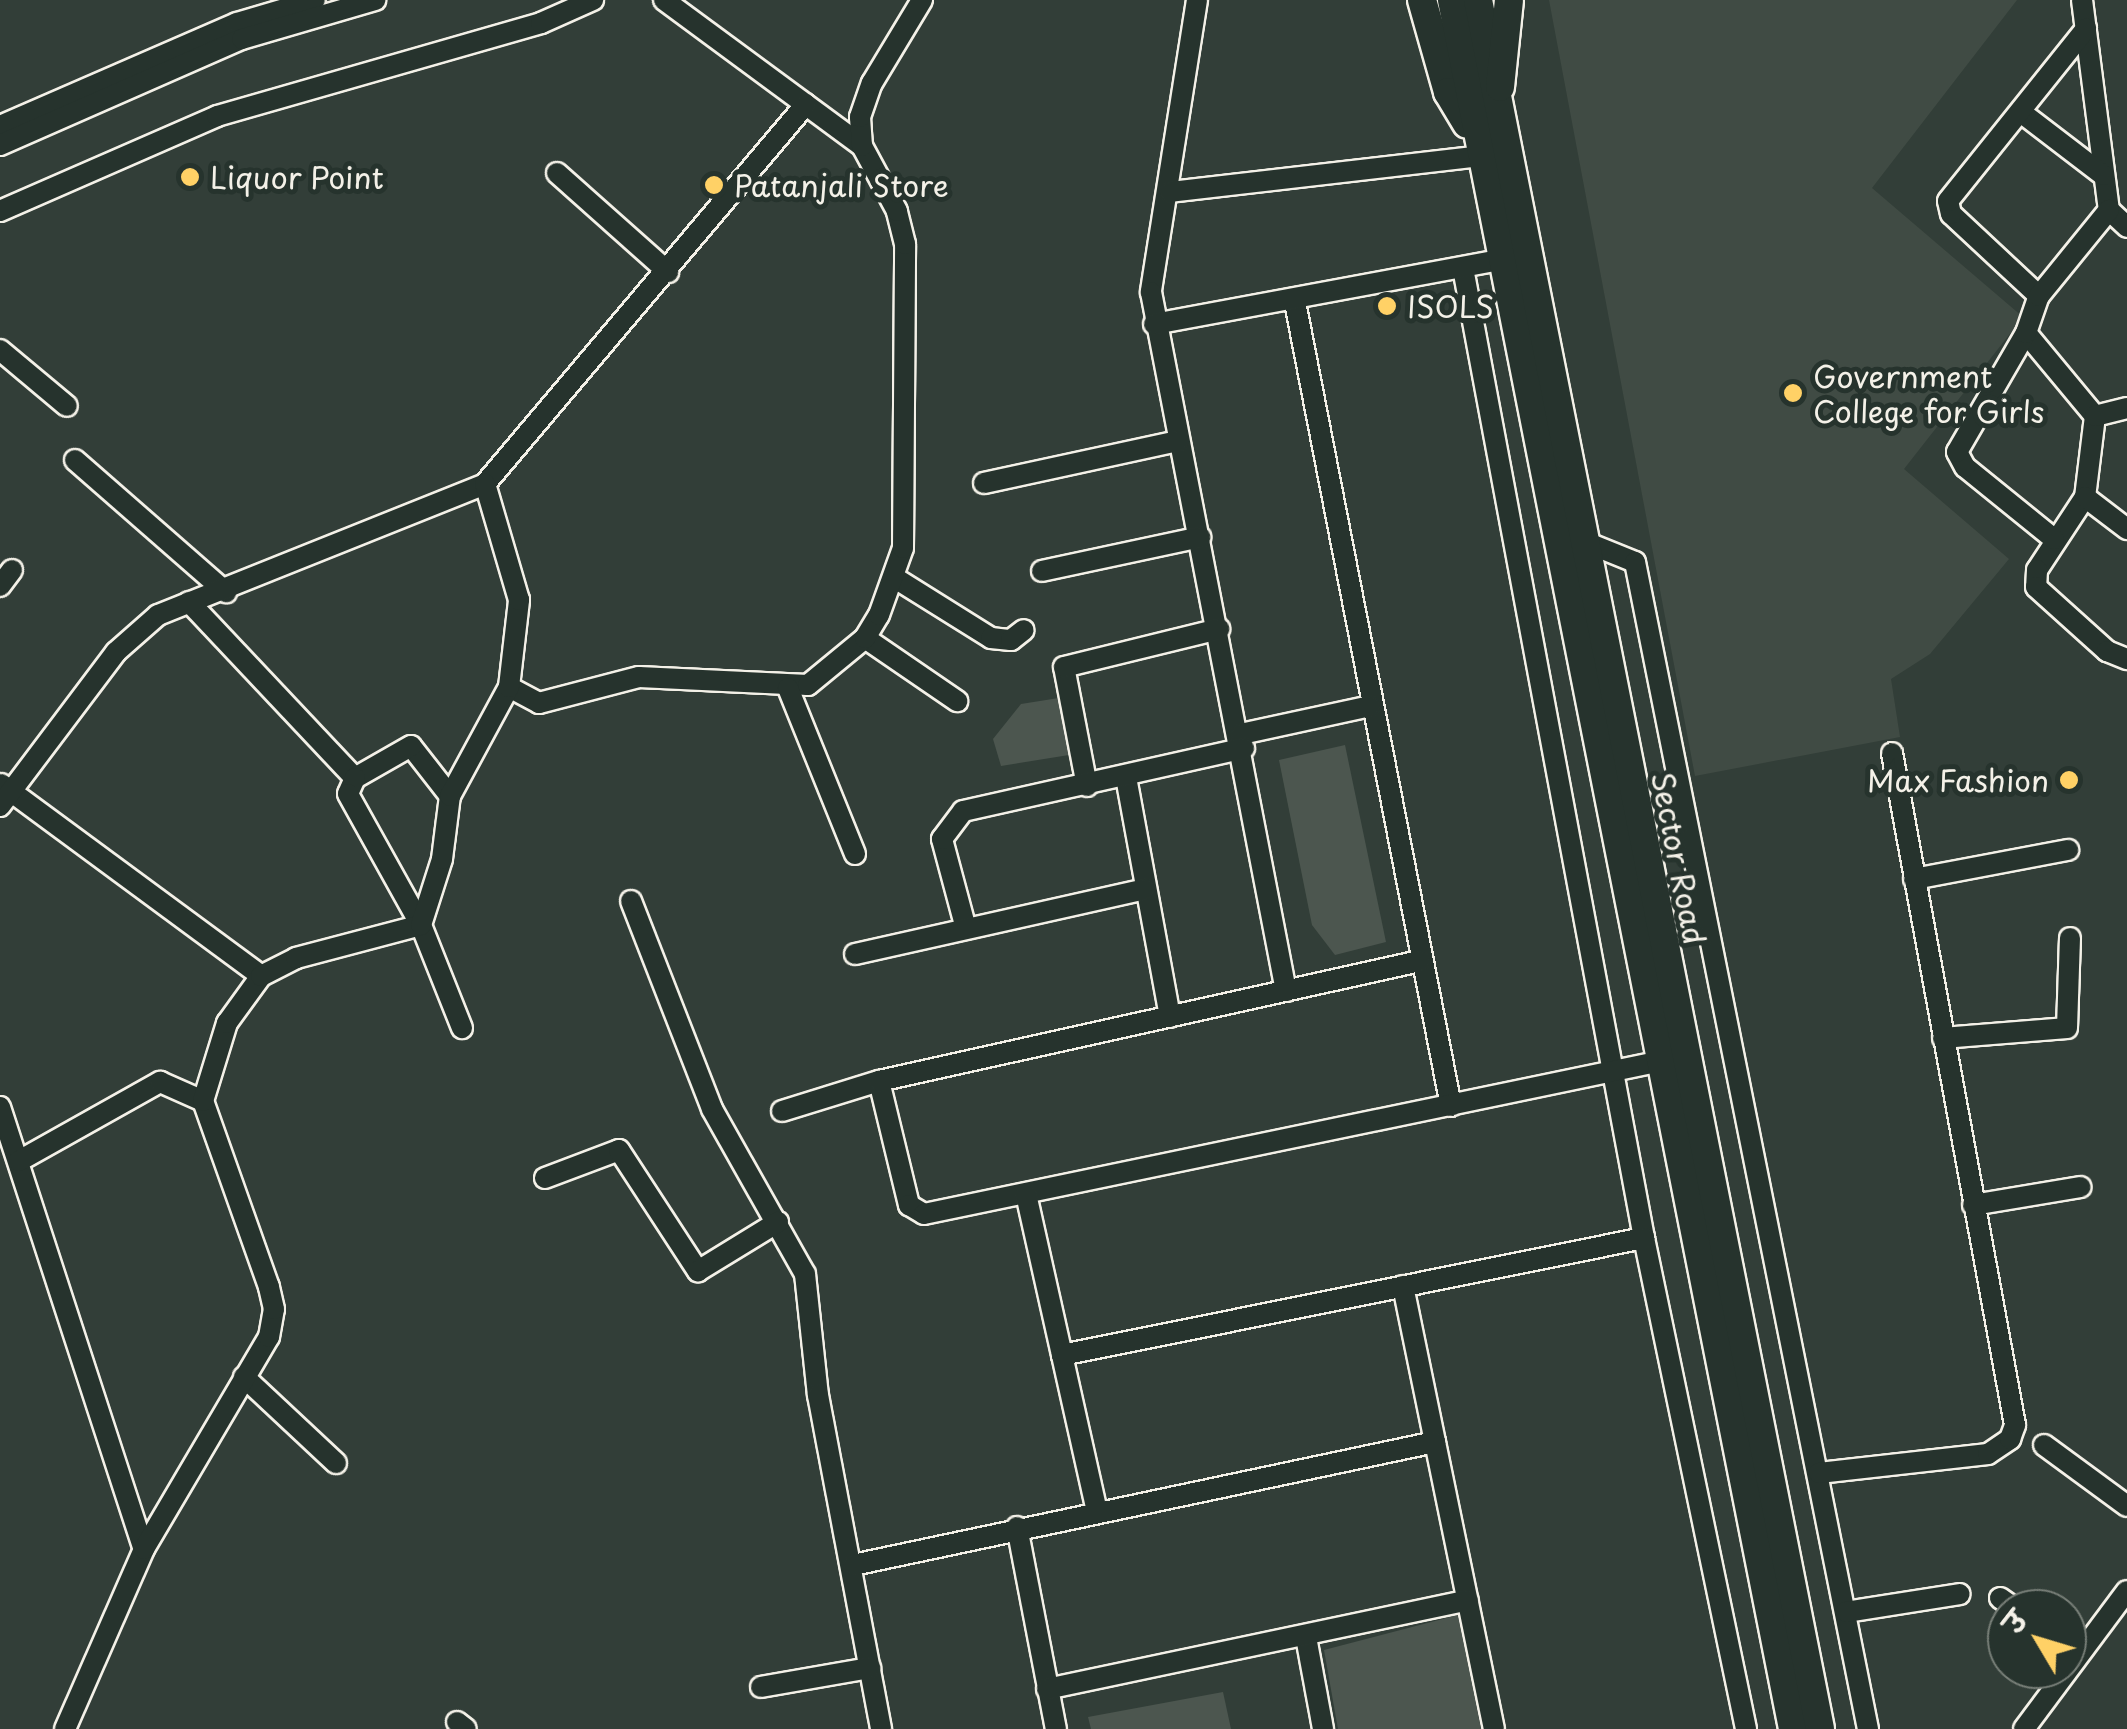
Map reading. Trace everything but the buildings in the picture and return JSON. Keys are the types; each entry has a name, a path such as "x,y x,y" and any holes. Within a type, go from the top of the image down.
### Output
{"main road":[{"path":"1422,0 1457,115 1477,144"},
{"name":"Sector Road","path":"1452,0 1477,144 1514,257 1583,541 1793,1729"},
{"name":"Sector Road","path":"1478,0 1496,98 1514,257 1673,1058 1820,1729"},
{"path":"1496,98 1511,27 1510,0"}],"street":[{"path":"0,126 237,23 316,0"},
{"path":"0,145 242,38 375,0"},
{"path":"0,211 217,116 541,23 594,0"},
{"path":"509,686 539,703 639,676 788,688 808,685 865,638 896,578 903,548 904,244 898,211 862,146 664,0"},
{"path":"862,146 860,117 872,83 922,0"},
{"path":"1197,0 1170,192 1153,276 1154,324 1242,741 1286,991"},
{"path":"2082,0 2109,210 2127,227"},
{"path":"2039,296 1951,214 1948,201 2086,29"},
{"path":"261,976 4,794 135,631 190,602 226,592 485,484 806,104"},
{"path":"2022,113 2103,175"},
{"path":"1170,192 1477,144"},
{"path":"558,173 668,272"},
{"path":"2054,539 1965,467 1957,452 2026,333 2039,296 2109,210"},
{"path":"1154,324 1295,302 1514,257"},
{"path":"1464,268 1644,1238 1746,1729"},
{"path":"1295,302 1370,706 1451,1106"},
{"path":"2026,333 2095,416 2085,497 2037,570 2036,587 2107,651 2127,658"},
{"path":"0,350 67,406"},
{"path":"2095,416 2127,408"},
{"path":"984,484 1179,441"},
{"path":"74,460 226,592"},
{"path":"421,925 442,859 450,796 509,686 519,600 485,484"},
{"path":"2085,497 2127,529"},
{"path":"1042,572 1200,537"},
{"path":"1583,541 1635,562 1820,1473 1868,1729"},
{"path":"896,578 991,638 1011,640 1024,630"},
{"path":"190,602 355,778"},
{"path":"1087,786 1064,667 1219,629"},
{"path":"865,638 956,702"},
{"path":"788,688 854,854"},
{"path":"965,924 942,840 952,820 963,810 1087,786 1370,706"},
{"path":"450,796 411,746 355,778 348,794 421,925 462,1028"},
{"path":"1820,1473 1988,1454 2010,1439 2015,1425 1892,753"},
{"path":"1126,776 1170,1018"},
{"path":"1914,879 2068,850"},
{"path":"855,954 965,924 1146,890"},
{"path":"631,901 712,1110 778,1222 809,1293 818,1395 853,1565 880,1729"},
{"path":"65,1729 144,1548 268,1336 274,1310 203,1101 227,1023 261,976 296,958 421,925"},
{"path":"1943,1038 2067,1028 2070,938"},
{"path":"782,1112 879,1082 1420,961"},
{"path":"879,1082 914,1211 932,1213 1673,1058"},
{"path":"19,1161 160,1082 203,1101"},
{"path":"0,1107 144,1548"},
{"path":"545,1178 620,1150 698,1270 778,1222"},
{"path":"1973,1204 2081,1187"},
{"path":"1026,1194 1098,1512"},
{"path":"1062,1355 1644,1238"},
{"path":"1403,1286 1494,1729"},
{"path":"244,1377 336,1463"},
{"path":"853,1565 1017,1527 1435,1442"},
{"path":"2044,1446 2127,1506"},
{"path":"1017,1527 1056,1729"},
{"path":"2087,1634 2127,1591"},
{"path":"1846,1612 1960,1594"},
{"path":"1047,1689 1306,1638 1468,1600"},
{"path":"1306,1638 1324,1729"},
{"path":"761,1688 870,1668"},
{"path":"2024,1729 2049,1689"}],"shaded area":[{"name":"Government College for Girls","path":"1549,0 2017,0 1872,188 2023,317 1904,469 2009,559 1930,654 1891,679 1900,737 1695,776"},
{"path":"1065,697 1069,755 1001,766 993,739 1021,704"},
{"path":"1345,745 1386,942 1335,955 1312,925 1279,760"},
{"path":"1458,1615 1481,1729 1338,1729 1324,1650"},
{"path":"1223,1692 1231,1729 1091,1729 1088,1717"}],"place":[{"name":"Liquor Point","path":"190,177"},
{"name":"Patanjali Store","path":"714,185"},
{"name":"ISOLS","path":"1387,306"},
{"name":"Government College for Girls","path":"1793,393"},
{"name":"Max Fashion","path":"2069,780"}]}
